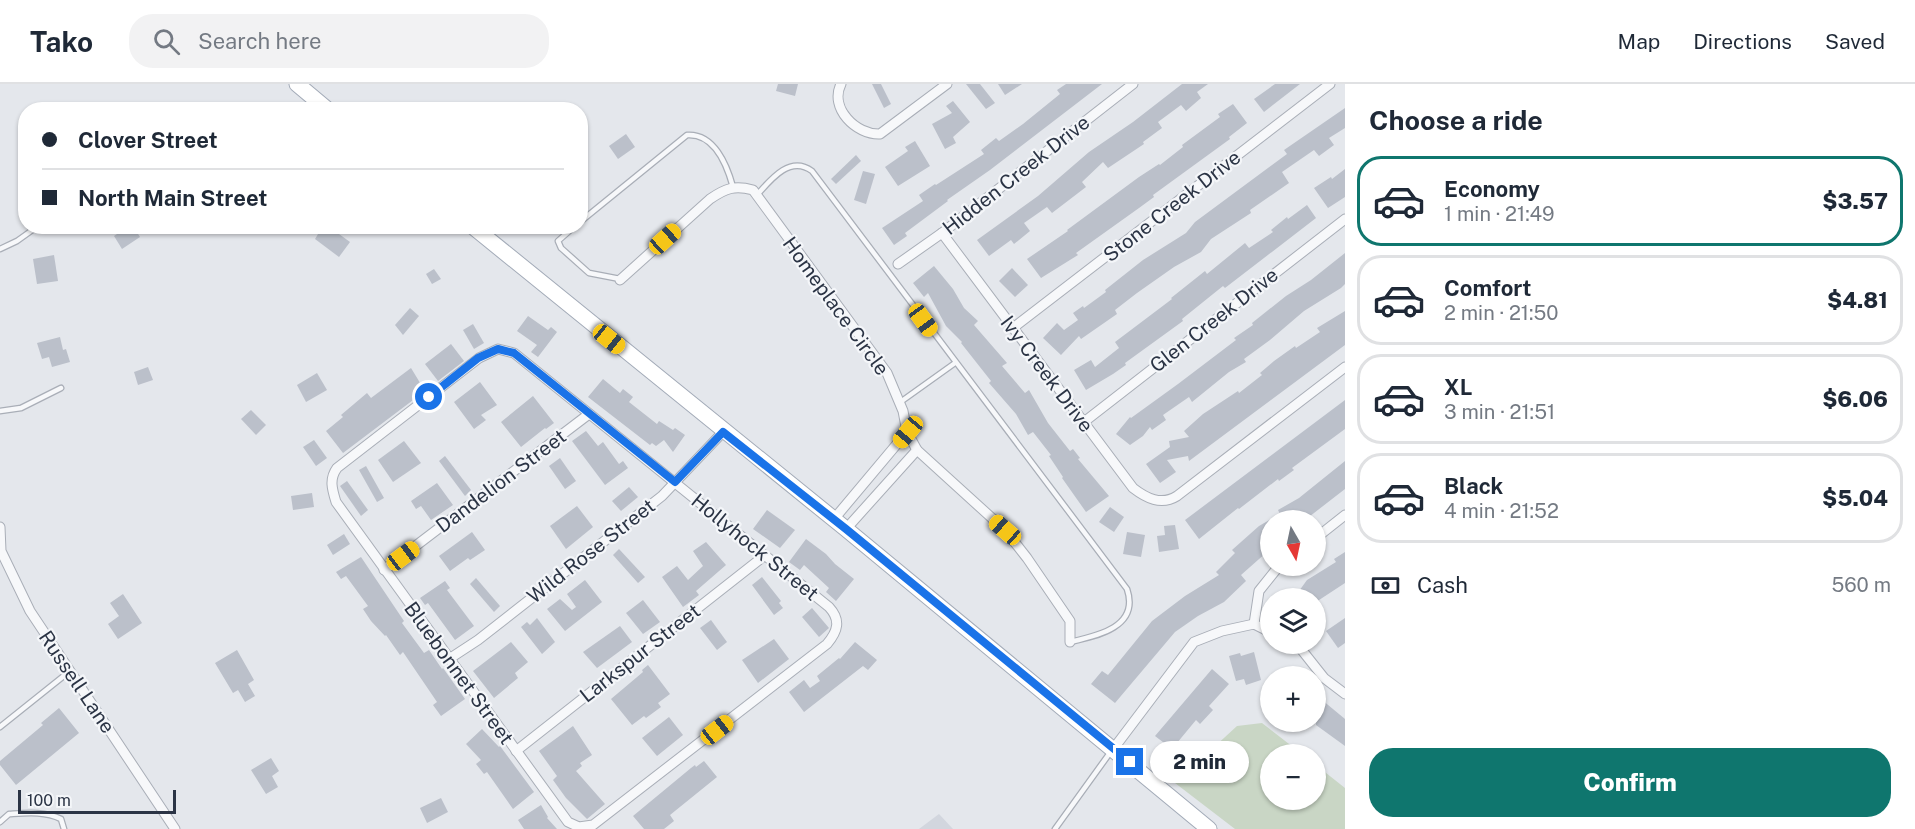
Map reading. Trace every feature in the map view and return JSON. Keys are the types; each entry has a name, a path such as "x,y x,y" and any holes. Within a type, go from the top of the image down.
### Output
{"main road":[{"path":"297,84 318,102"},
{"path":"482,234 723,432 834,519 1209,829"}],"street":[{"path":"841,84 837,97 841,110 853,124 871,134 880,134 947,84"},
{"name":"Hidden Creek Drive","path":"898,264 942,233 1132,84"},
{"name":"Stone Creek Drive","path":"1013,328 1330,84"},
{"path":"620,280 710,199 725,189 740,187 753,190 757,195"},
{"name":"Homeplace Circle","path":"757,195 887,373 908,432 917,450 1005,530 1070,621 1070,642"},
{"name":"Glen Creek Drive","path":"1084,422 1345,219"},
{"name":"Ivy Creek Drive","path":"942,233 1133,488 1143,495 1160,501 1170,500 1177,496 1345,367"},
{"name":"Hollyhock Street","path":"332,491 331,476 337,468 478,358 498,349 514,353 834,613 836,633 827,644 606,817 593,825 579,827 568,822"},
{"name":"Dandelion Street","path":"384,570 589,414"},
{"name":"Wild Rose Street","path":"449,659 478,640 652,503 723,432"},
{"path":"834,519 908,432"},
{"path":"846,529 917,450"},
{"path":"871,474 884,485"},
{"name":"Bluebonnet Street","path":"332,491 336,502 384,570 568,822"},
{"path":"1326,530 1345,515"},
{"name":"Russell Lane","path":"0,527 1,551 30,611 175,829"},
{"name":"Larkspur Street","path":"516,752 764,555"},
{"path":"1254,624 1259,591 1271,576"},
{"path":"1113,748 1194,642 1221,631 1254,624 1260,627"},
{"path":"1305,654 1323,678 1345,694"}],"lane":[{"path":"588,215 687,135 698,134 709,141 728,170 734,187"},
{"path":"757,195 776,174 795,164 806,166 812,171 1127,590 1131,601 1127,614 1109,632 1070,642"},
{"path":"0,249 27,234"},
{"path":"566,234 558,241 561,248 589,273 620,280"},
{"path":"899,403 955,363"},
{"path":"0,411 21,408 61,388"},
{"path":"0,727 70,671"},
{"path":"1055,829 1113,748"},
{"path":"0,822 9,814 41,813 61,819 64,829"}],"shaded area":[{"path":"939,814 953,829 919,829"}],"green space":[{"path":"1260,723 1260,732 1274,732 1289,744 1260,744 1260,810 1326,810 1326,773 1345,788 1345,829 1235,829 1175,783 1237,726"}],"building":[{"path":"778,84 798,84 795,96 776,91"},
{"path":"872,84 881,84 891,104 884,108"},
{"path":"966,84 980,84 995,103 986,109"},
{"path":"998,84 1022,84 1005,95"},
{"path":"1066,84 1102,84 947,200 905,233 907,236 894,245 882,228 923,201 919,195 984,154 981,150 996,138 999,141 1023,124 1060,94 1057,90"},
{"path":"1182,84 1208,84 1197,92 1201,98 1186,111 1181,105 1158,122 1162,128 1143,142 1144,144 1108,168 1103,162 1082,182 1086,187 1052,213 1047,207 1024,223 1030,231 1014,244 1011,240 989,256 977,240 1038,196 1089,152"},
{"path":"1275,84 1300,84 1264,112 1254,99"},
{"path":"953,101 970,122 953,137 956,143 945,149 932,124 952,113 946,106"},
{"path":"1233,104 1247,123 1229,137 1230,139 1076,253 1078,255 1041,278 1027,259 1139,177 1160,165 1183,147 1182,145 1220,117 1218,114"},
{"path":"1345,108 1345,128 1329,138 1334,145 1319,156 1314,150 1282,172 1289,183 1250,210 1251,213 1211,239 1201,252 1174,267 1137,293 1115,310 1117,314 1081,339 1079,336 1061,355 1043,338 1057,323 1064,330 1078,320 1073,313 1106,292 1105,290 1143,260 1186,233 1195,222 1287,154 1284,150"},
{"path":"626,134 635,147 618,159 609,146"},
{"path":"915,141 930,166 898,186 885,167 908,151 905,147"},
{"path":"856,155 861,161 836,184 831,179"},
{"path":"1345,169 1345,197 1328,208 1314,188"},
{"path":"863,171 875,174 866,204 854,200"},
{"path":"1307,205 1316,218 1225,288 1223,286 1182,319 1183,321 1125,363 1126,365 1086,390 1074,370 1091,360 1095,367 1119,348 1115,342 1205,271 1207,274 1245,243 1249,248 1273,232 1271,230 1287,217 1288,219"},
{"path":"138,234 140,237 122,249 114,236"},
{"path":"318,234 339,234 350,242 339,257 315,239"},
{"path":"1345,253 1345,284 1341,288 1304,311 1244,359 1246,362 1229,372 1192,402 1189,397 1163,415 1166,420 1152,430 1150,427 1143,436 1130,445 1116,434 1130,417 1236,340 1234,338 1253,325 1252,323"},
{"path":"54,255 58,281 37,284 33,259"},
{"path":"934,266 953,289 964,308 978,321 974,325 1007,363 1002,366 1025,393 1029,390 1048,423 1070,451 1073,449 1080,458 1078,459 1109,496 1086,512 1062,478 1049,456 1051,455 1033,432 1028,435 1016,414 989,383 991,381 962,342 946,326 928,293 924,297 913,283"},
{"path":"1012,268 1028,285 1015,297 999,281"},
{"path":"434,269 441,279 432,284 426,274"},
{"path":"410,308 419,316 403,335 395,325"},
{"path":"1345,311 1345,345 1189,461 1188,456 1167,460 1176,472 1160,483 1146,464 1170,447 1169,441 1189,437 1184,431 1203,414 1238,391 1239,393 1262,375 1260,373 1274,361 1320,332 1317,328"},
{"path":"528,316 548,330 551,327 557,332 538,357 531,352 537,345 517,331"},
{"path":"473,324 484,343 474,349 463,330"},
{"path":"60,337 63,350 66,349 70,362 52,367 49,357 42,359 37,343"},
{"path":"451,344 464,361 438,381 425,364"},
{"path":"148,367 153,380 138,385 134,372"},
{"path":"411,368 425,391 343,453 326,431 367,393 371,398"},
{"path":"317,373 327,390 306,402 297,385"},
{"path":"603,379 620,393 623,389 633,397 629,402 657,424 659,421 685,435 673,452 664,440 656,446 652,443 650,445 588,397"},
{"path":"480,382 497,405 481,415 486,420 474,429 454,402"},
{"path":"533,396 554,423 521,447 501,422"},
{"path":"1345,400 1345,429 1292,468 1294,470 1238,508 1199,539 1185,520"},
{"path":"251,410 266,425 256,435 241,419"},
{"path":"586,431 598,446 603,442 619,464 623,461 628,468 605,485 572,441"},
{"path":"314,440 327,458 316,466 303,447"},
{"path":"404,441 421,463 393,482 378,460"},
{"path":"445,456 471,490 465,496 439,461"},
{"path":"560,458 576,481 565,489 549,466"},
{"path":"1345,461 1345,489 1318,510 1278,510 1299,498"},
{"path":"366,466 384,498 377,502 359,470"},
{"path":"347,481 368,510 361,516 340,486"},
{"path":"437,483 453,505 431,520 421,506 416,509 411,501"},
{"path":"629,487 638,497 621,511 612,501"},
{"path":"312,493 314,507 293,510 291,496"},
{"path":"577,506 593,527 566,549 550,526"},
{"path":"1110,507 1124,517 1114,532 1099,522"},
{"path":"767,510 795,530 780,548 753,529"},
{"path":"1175,525 1179,549 1159,552 1157,536 1165,535 1164,526"},
{"path":"1259,526 1260,558 1241,575 1246,581 1224,602 1175,632 1115,703 1091,684 1102,671 1108,675 1152,621 1185,596 1219,575 1216,572 1235,553 1232,550"},
{"path":"472,532 485,550 470,560 468,558 450,571 439,556"},
{"path":"1127,532 1145,535 1141,557 1123,554"},
{"path":"344,534 350,544 333,555 327,545"},
{"path":"806,539 854,579 836,601 826,592 829,588 804,565 800,570 789,562"},
{"path":"706,542 726,565 696,591 699,595 683,607 662,577 677,566 688,580 703,566 693,551"},
{"path":"619,549 645,577 638,583 613,555"},
{"path":"1345,552 1345,583 1326,595 1326,588 1301,588 1313,576 1326,576 1326,568 1336,562 1334,559"},
{"path":"361,557 404,621 402,623 424,653 429,650 465,699 441,716 433,705 437,702 403,652 400,655 386,635 371,621 363,609 368,606 346,576 341,579 336,572"},
{"path":"762,577 781,601 779,603 783,608 774,615 752,585"},
{"path":"476,578 500,606 494,612 470,584"},
{"path":"585,580 602,602 565,631 547,609 560,599 572,610 576,607 567,594"},
{"path":"445,581 450,588 447,590 474,626 455,640 428,603 425,605 420,598"},
{"path":"123,594 142,623 118,639 108,624 119,616 110,603"},
{"path":"643,600 660,622 643,634 626,613"},
{"path":"812,608 829,628 819,637 802,617"},
{"path":"537,618 555,642 542,654 521,627 527,622 530,625"},
{"path":"1345,618 1345,643 1338,648 1326,631"},
{"path":"711,620 727,642 717,650 700,628"},
{"path":"620,626 632,642 597,668 583,652"},
{"path":"774,639 789,659 758,683 742,660"},
{"path":"511,642 528,662 515,673 518,678 494,698 473,671"},
{"path":"855,642 877,660 868,670 863,666 804,712 789,692 804,680 810,688 820,681 817,676 840,659"},
{"path":"237,650 254,680 248,684 255,696 245,702 238,690 233,693 215,663"},
{"path":"1254,652 1260,680 1246,685 1244,679 1236,681 1229,656 1240,653 1241,656"},
{"path":"648,665 670,694 658,703 661,707 632,725 611,699"},
{"path":"1212,669 1229,684 1209,706 1213,710 1200,724 1196,720 1172,749 1155,736"},
{"path":"1326,703 1345,719 1345,746 1326,732"},
{"path":"59,708 79,733 16,785 0,765 0,761 43,725 41,723"},
{"path":"669,717 683,735 657,756 642,738"},
{"path":"573,726 592,755 580,763 582,766 576,771 605,804 587,819 566,798 553,780 557,776 539,751"},
{"path":"482,729 500,746 534,792 513,809 487,772 484,774 476,764 481,760 466,744"},
{"path":"271,758 279,771 272,776 278,787 266,794 251,770"},
{"path":"704,761 717,777 670,815 674,821 664,829 644,829 633,816 691,768"},
{"path":"441,798 448,812 427,823 420,808"},
{"path":"541,805 547,818 557,829 524,829 518,820"}],"route":[{"path":"429,397 478,358 498,349 514,353 675,482 723,432 846,529 1130,762"}]}
